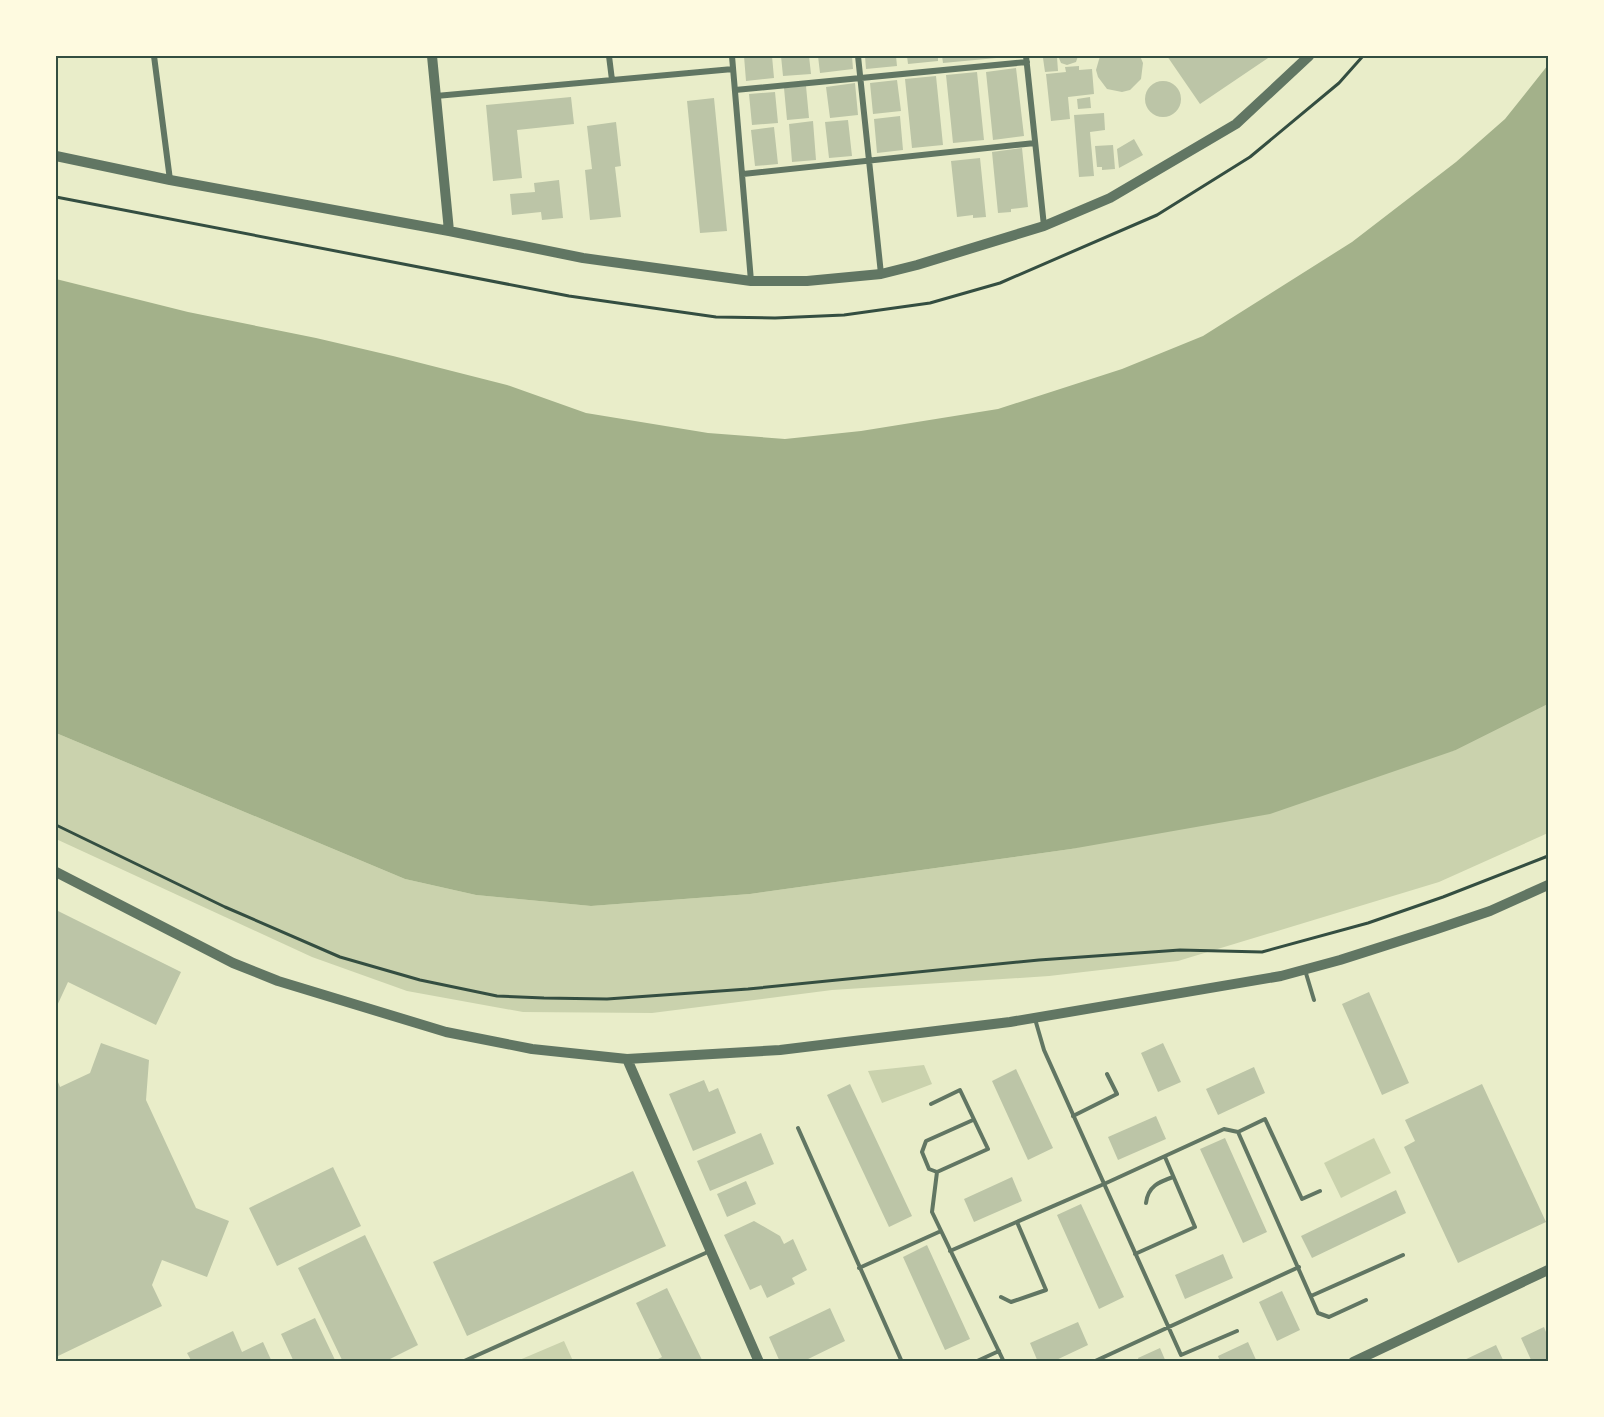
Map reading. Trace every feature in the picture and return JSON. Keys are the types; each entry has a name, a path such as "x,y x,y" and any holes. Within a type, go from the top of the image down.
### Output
{"street":[{"path":"154,56 170,180"},
{"path":"432,56 449,231"},
{"path":"609,56 612,80"},
{"path":"732,56 751,281"},
{"path":"858,56 881,274"},
{"path":"56,156 170,180 583,258 751,281 807,281 881,274 917,265 1044,226 1110,198 1236,124 1309,56"},
{"path":"735,90 1027,59 1044,226"},
{"path":"436,96 733,69"},
{"path":"743,174 1035,143"},
{"path":"56,872 233,963 279,981 446,1032 532,1049 627,1059 780,1050 1034,1019 1270,978 1305,970 1434,930 1490,911 1548,885"},
{"path":"627,1059 759,1362"},
{"path":"1353,1362 1548,1270"}],"lane":[{"path":"1305,970 1314,1000"},
{"path":"1034,1019 1044,1050 1181,1355 1237,1331"},
{"path":"1074,1116 1117,1094 1107,1074"},
{"path":"931,1104 960,1090 988,1149 937,1172 929,1169 922,1152 926,1141 974,1120"},
{"path":"950,1251 1224,1129 1238,1132 1266,1119 1302,1199 1320,1191"},
{"path":"798,1128 902,1362"},
{"path":"1238,1132 1318,1313 1329,1317 1366,1300"},
{"path":"1135,1254 1196,1227 1164,1156"},
{"path":"937,1172 932,1212 1004,1362"},
{"path":"1146,1203 1155,1184 1173,1177"},
{"path":"1000,1297 1011,1302 1046,1290 1017,1222"},
{"path":"859,1268 941,1231"},
{"path":"462,1362 710,1251"},
{"path":"1311,1296 1403,1255"},
{"path":"1093,1362 1299,1267"},
{"path":"975,1362 999,1351"}],"path":[{"path":"56,197 569,296 716,317 775,318 844,315 930,303 1000,283 1157,215 1250,157 1339,84 1363,56"},
{"path":"56,825 225,907 340,957 381,970 497,996 544,998 608,999 748,989 1133,953 1180,950 1262,952 1368,923 1548,856"}],"shaded area":[{"path":"1548,65 1548,704 1456,750 1270,814 1071,849 750,894 591,906 476,895 405,879 56,733 56,279 188,312 393,356 507,385 586,413 708,433 785,439 861,431 998,409 1122,369 1203,336 1352,242 1456,162 1505,119"},
{"path":"1548,704 1548,833 1439,882 1178,961 1049,976 832,990 652,1013 523,1012 407,991 312,957 56,839 56,733 405,879 476,895 591,906 750,894 1071,849 1456,750"},
{"path":"924,1065 932,1084 882,1103 868,1071"},
{"path":"1374,1138 1391,1173 1341,1198 1324,1163"},
{"path":"564,1341 573,1361 517,1361"}],"building":[{"path":"744,56 772,56 774,78 746,81"},
{"path":"781,56 809,56 811,74 783,76"},
{"path":"818,56 852,56 853,69 820,73"},
{"path":"865,56 896,56 897,66 866,69"},
{"path":"907,56 938,56 938,61 908,64"},
{"path":"942,56 1007,56 1007,57 943,63"},
{"path":"1058,56 1078,56 1076,62 1067,65 1061,63"},
{"path":"1100,56 1140,56 1143,63 1141,79 1130,90 1122,92 1107,89 1096,70"},
{"path":"1167,56 1271,56 1200,104"},
{"path":"1057,57 1058,71 1045,72 1043,58"},
{"path":"1079,66 1079,70 1092,69 1094,94 1068,97 1070,119 1051,121 1046,74 1066,72 1065,67"},
{"path":"1016,68 1024,136 993,140 986,72"},
{"path":"977,72 984,140 953,143 946,75"},
{"path":"936,76 943,145 912,148 905,79"},
{"path":"897,80 901,111 873,114 870,83"},
{"path":"1163,81 1176,86 1181,99 1176,112 1163,117 1150,112 1145,99 1150,86"},
{"path":"855,83 858,115 830,118 826,87"},
{"path":"806,86 809,118 787,120 784,88"},
{"path":"775,92 778,123 752,125 749,94"},
{"path":"571,97 574,124 517,130 522,178 493,181 486,105"},
{"path":"1090,97 1091,108 1078,109 1077,99"},
{"path":"714,98 727,231 700,233 687,101"},
{"path":"1104,113 1105,130 1090,132 1094,176 1079,177 1074,115"},
{"path":"900,116 903,150 877,153 874,119"},
{"path":"848,120 852,156 829,158 825,122"},
{"path":"813,121 816,160 792,162 789,124"},
{"path":"616,122 621,166 615,167 621,217 590,220 585,170 592,169 587,126"},
{"path":"774,127 778,164 755,166 751,130"},
{"path":"1134,139 1143,155 1119,168 1117,149"},
{"path":"1113,145 1115,169 1102,170 1102,167 1097,167 1095,146"},
{"path":"1022,148 1028,207 998,213 992,152"},
{"path":"980,158 986,217 973,218 973,215 957,217 951,161"},
{"path":"559,180 563,218 542,220 541,212 512,215 510,194 535,192 534,183"},
{"path":"56,910 181,972 156,1025 68,982 56,1008"},
{"path":"1369,992 1409,1083 1382,1095 1342,1004"},
{"path":"101,1043 149,1060 146,1100 196,1208 229,1221 207,1277 162,1260 152,1285 162,1306 56,1357 56,1077 60,1087 90,1073"},
{"path":"1163,1043 1181,1082 1158,1092 1141,1053"},
{"path":"1254,1067 1265,1093 1218,1115 1206,1089"},
{"path":"1016,1069 1053,1148 1028,1160 992,1081"},
{"path":"704,1080 709,1092 718,1088 736,1133 693,1151 669,1094"},
{"path":"850,1084 912,1216 889,1227 827,1095"},
{"path":"1482,1084 1546,1222 1458,1263 1404,1147 1415,1141 1405,1120"},
{"path":"1156,1116 1166,1139 1118,1160 1108,1137"},
{"path":"761,1133 774,1164 710,1191 697,1161"},
{"path":"1225,1138 1267,1232 1243,1243 1200,1149"},
{"path":"333,1167 361,1226 277,1266 249,1208"},
{"path":"633,1171 666,1246 467,1336 433,1262"},
{"path":"1012,1177 1022,1201 974,1222 964,1199"},
{"path":"746,1181 756,1204 727,1217 717,1194"},
{"path":"1396,1190 1406,1213 1312,1258 1301,1236"},
{"path":"1081,1204 1124,1297 1099,1309 1057,1215"},
{"path":"754,1221 780,1236 784,1244 793,1239 807,1270 792,1278 795,1284 767,1298 761,1285 750,1290 724,1235"},
{"path":"365,1235 418,1345 384,1362 343,1362 298,1268"},
{"path":"927,1245 970,1339 945,1350 903,1257"},
{"path":"1223,1254 1233,1278 1185,1299 1175,1275"},
{"path":"667,1288 703,1362 652,1362 662,1357 636,1303"},
{"path":"1282,1291 1300,1330 1277,1341 1259,1302"},
{"path":"830,1308 845,1341 802,1362 780,1362 769,1337"},
{"path":"315,1318 336,1362 294,1362 281,1334"},
{"path":"1078,1322 1088,1345 1052,1362 1038,1362 1030,1343"},
{"path":"1544,1327 1548,1337 1548,1362 1532,1362 1521,1338"},
{"path":"233,1331 242,1352 263,1342 272,1362 192,1362 187,1353"},
{"path":"1248,1342 1257,1362 1220,1362 1218,1356"},
{"path":"1496,1345 1504,1362 1460,1362"},
{"path":"1160,1348 1166,1362 1139,1362 1138,1358"}]}
